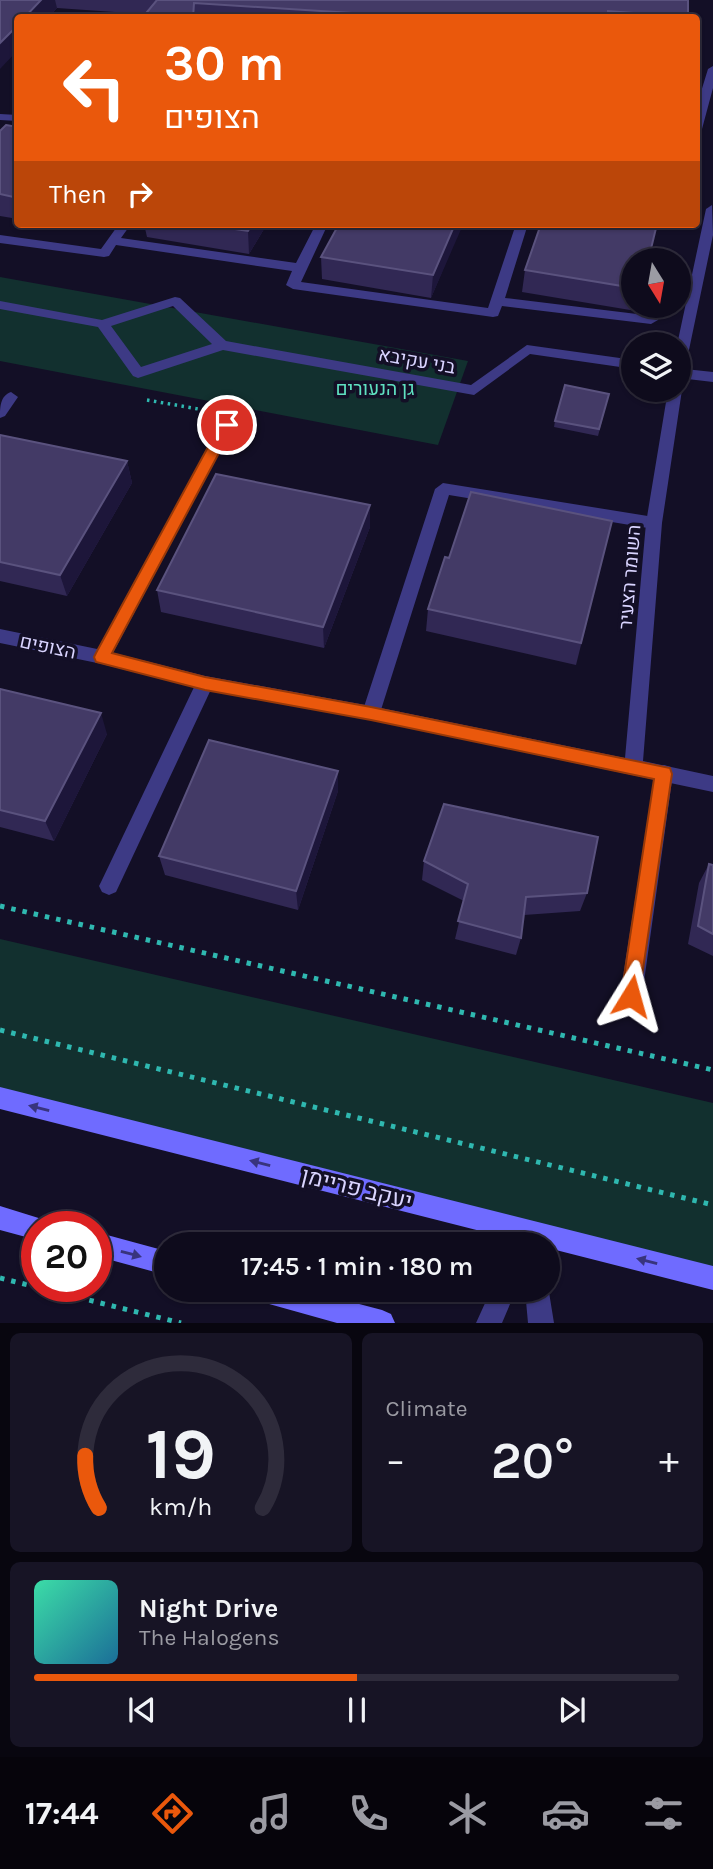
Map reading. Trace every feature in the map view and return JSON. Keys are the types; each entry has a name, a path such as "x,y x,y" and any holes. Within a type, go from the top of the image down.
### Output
{"main road":[{"name":"יעקב פריימן","path":"0,1098 498,1232"},
{"path":"0,1218 21,1224"},
{"name":"יעקב פריימן","path":"560,1247 713,1278"},
{"path":"112,1249 154,1261"},
{"path":"299,1302 343,1316 382,1323"}],"street":[{"path":"700,119 709,96 713,70"},
{"path":"687,332 712,209"},
{"path":"0,239 104,253 122,228"},
{"path":"320,228 293,285 493,313 521,228"},
{"path":"113,241 300,268"},
{"path":"0,306 103,324 175,301 222,345"},
{"path":"498,301 621,316"},
{"path":"635,318 651,318"},
{"path":"103,324 138,373"},
{"name":"בני עקיבא","path":"138,373 222,345 474,390 527,349 621,363"},
{"path":"691,372 713,377"},
{"path":"0,413 11,397"},
{"name":"השומר הצעיר","path":"633,768 654,523 673,402"},
{"path":"102,657 227,425"},
{"path":"371,713 443,489 654,523"},
{"name":"הצופים","path":"0,636 102,657 205,683 371,713 713,784"},
{"path":"109,886 205,683"},
{"path":"631,996 664,774"},
{"path":"489,1323 499,1302"},
{"path":"538,1302 541,1323"}],"path":[{"path":"138,373 130,397 226,414 227,425"},
{"path":"0,906 713,1070"},
{"path":"0,1030 713,1205"},
{"path":"0,1278 181,1323"}],"green space":[{"name":"גן הנעורים","path":"0,277 468,361 438,445 0,361"},
{"path":"0,939 713,1103 713,1278 560,1239 560,1232 531,1232 0,1098"}],"building":[{"path":"0,0 41,0 28,14 14,14 14,29 0,43"},
{"path":"157,0 688,0 688,14 608,11 608,14 368,14 194,3 193,14 145,14"},
{"path":"6,125 14,126 14,197 0,194 0,131"},
{"path":"228,228 250,228 248,231"},
{"path":"337,228 453,228 433,275 321,257"},
{"path":"540,228 656,228 651,248 621,248 621,286 525,270"},
{"path":"565,385 609,394 599,429 555,421"},
{"path":"0,435 127,461 60,575 0,562"},
{"path":"216,474 370,505 323,627 157,590"},
{"path":"471,492 612,521 581,643 428,609 445,557 449,558"},
{"path":"0,689 101,713 45,821 0,810"},
{"path":"209,740 338,771 296,891 159,856"},
{"path":"444,804 598,837 587,893 526,897 521,938 458,921 468,884 424,861"},
{"path":"709,864 713,865 713,934 698,926"}],"route":[{"path":"227,425 102,657 205,683 371,713 664,774 631,996"}]}
